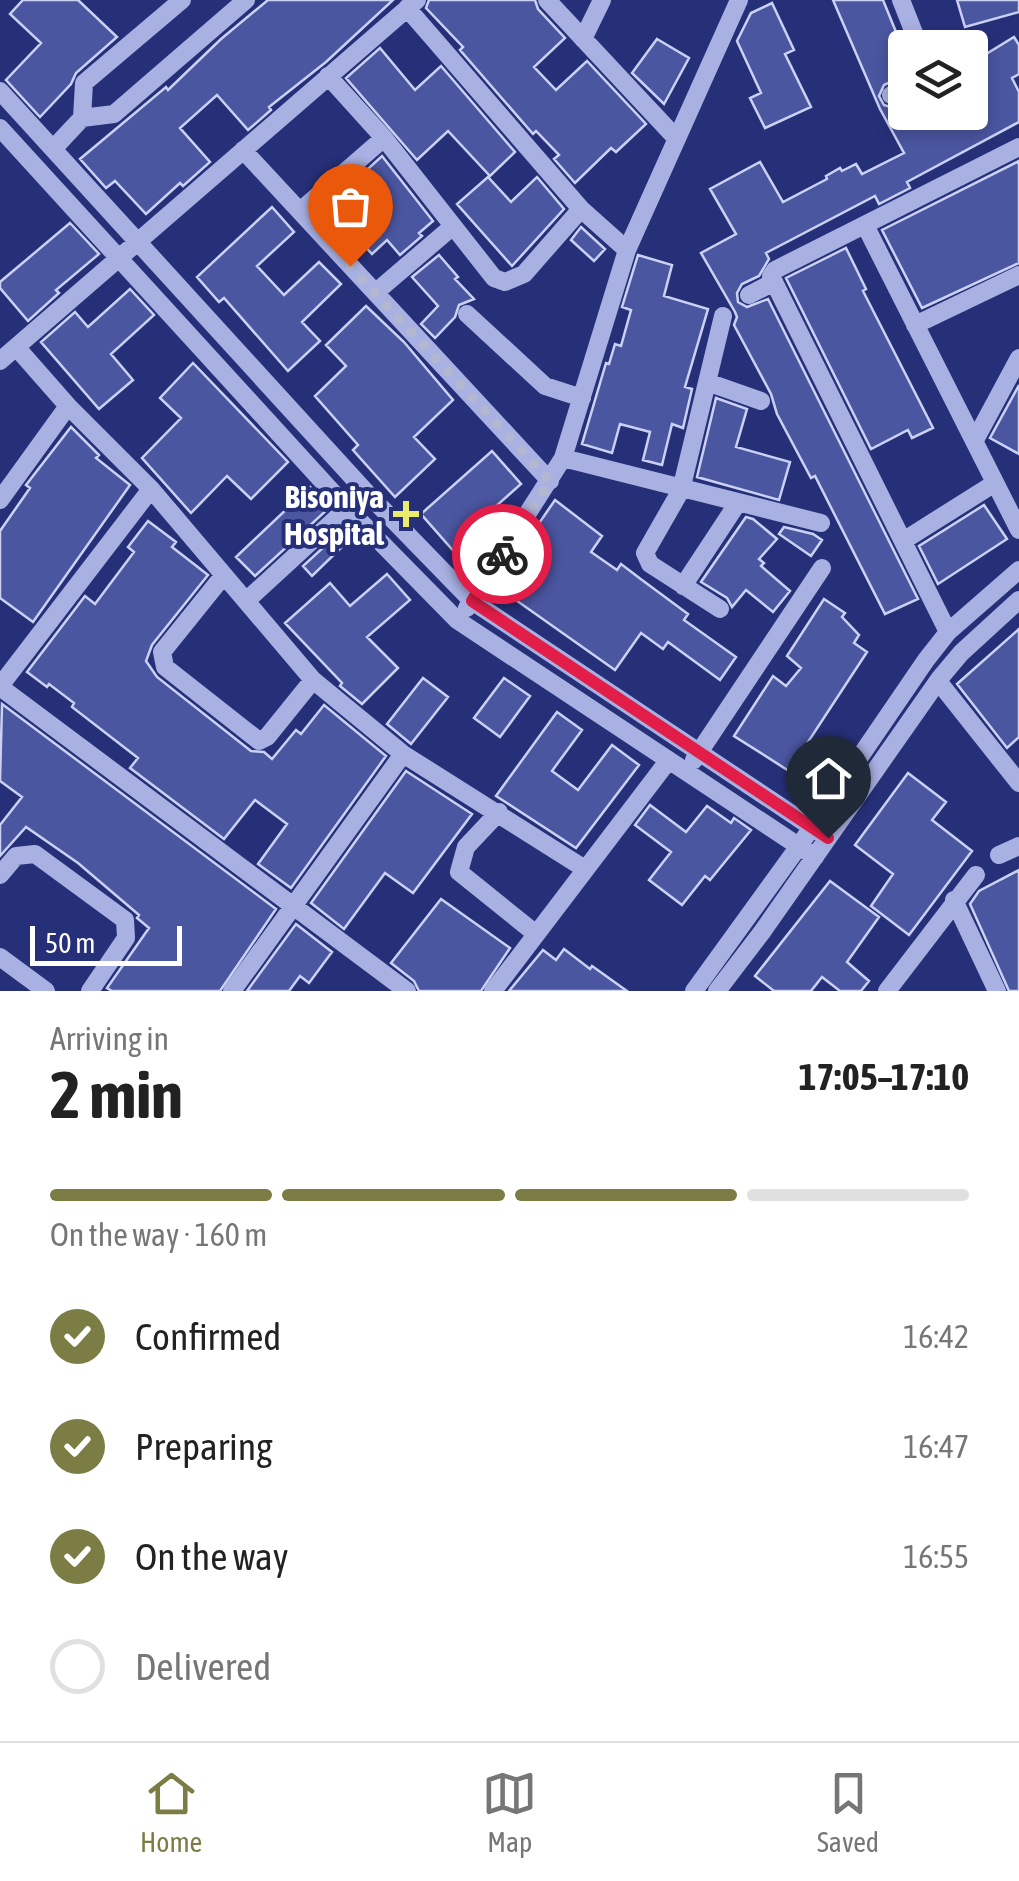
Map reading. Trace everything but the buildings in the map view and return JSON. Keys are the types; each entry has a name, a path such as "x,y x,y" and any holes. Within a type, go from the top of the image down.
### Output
{"street":[{"path":"82,118 84,83 182,0"},
{"path":"53,149 82,118 114,114 246,0"},
{"path":"547,0 676,138"},
{"path":"584,38 602,0"},
{"path":"458,620 563,458 627,250 740,0"},
{"path":"901,0 913,30"},
{"path":"0,361 412,4 581,209 627,250"},
{"path":"328,76 384,138 494,278 505,282 524,274 581,209"},
{"path":"0,91 366,492 472,601 828,838"},
{"path":"0,128 346,508 458,620 807,852"},
{"path":"300,211 384,138"},
{"path":"948,632 771,276 774,270 1019,147"},
{"path":"243,150 550,481"},
{"path":"865,225 1019,530"},
{"path":"376,292 452,227"},
{"path":"915,326 1019,275"},
{"path":"748,295 774,282"},
{"path":"467,314 545,386 582,398"},
{"path":"720,609 650,564 645,553 681,490 724,316"},
{"path":"17,348 151,489 313,680 403,754 585,868"},
{"path":"975,440 1019,358"},
{"path":"707,382 760,401"},
{"path":"0,500 68,406"},
{"path":"563,458 821,523"},
{"path":"903,540 996,484"},
{"path":"151,489 0,687 407,991"},
{"path":"246,601 366,492"},
{"path":"683,586 737,504"},
{"path":"685,773 822,568"},
{"path":"717,991 807,852 812,827 926,660 948,632 1019,570"},
{"path":"224,575 162,652 165,667 259,741 267,737 313,680"},
{"path":"694,991 807,852 828,838 962,652 1019,600"},
{"path":"938,681 1016,771"},
{"path":"232,991 403,754"},
{"path":"494,991 668,761"},
{"path":"499,812 466,847 459,872 536,934"},
{"path":"999,855 1019,846"},
{"path":"0,875 16,856 35,854 125,920 126,938 90,991"},
{"path":"887,991 976,875"},
{"path":"954,900 997,991"},
{"path":"0,958 22,984 46,991"}],"way so far":[{"path":"350,266 550,481 502,554"}],"place":[{"name":"Bisoniya Hospital","path":"406,514"}],"route":[{"path":"502,554 472,601 828,838"}]}
